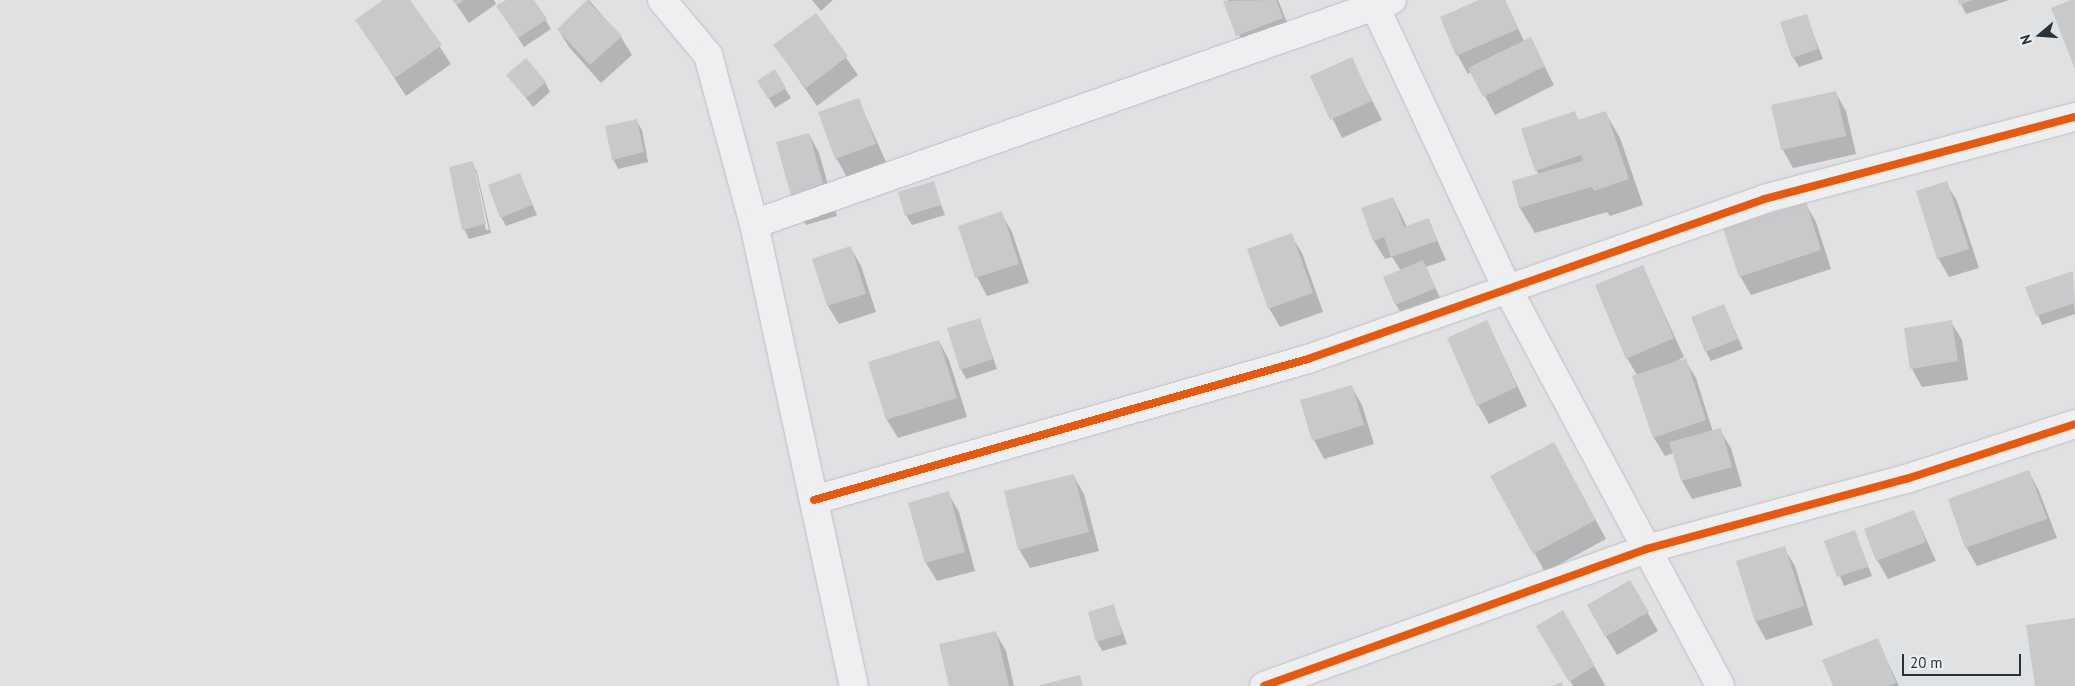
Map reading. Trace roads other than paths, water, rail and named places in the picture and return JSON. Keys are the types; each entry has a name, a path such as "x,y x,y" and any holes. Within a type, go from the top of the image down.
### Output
{"street":[{"path":"662,0 708,55 754,224 854,686"},
{"path":"754,224 1380,2 1508,290 1720,686"},
{"path":"814,500 1308,359 1764,199 2075,117"},
{"path":"1264,686 1646,548 1906,479 2075,424"}]}
